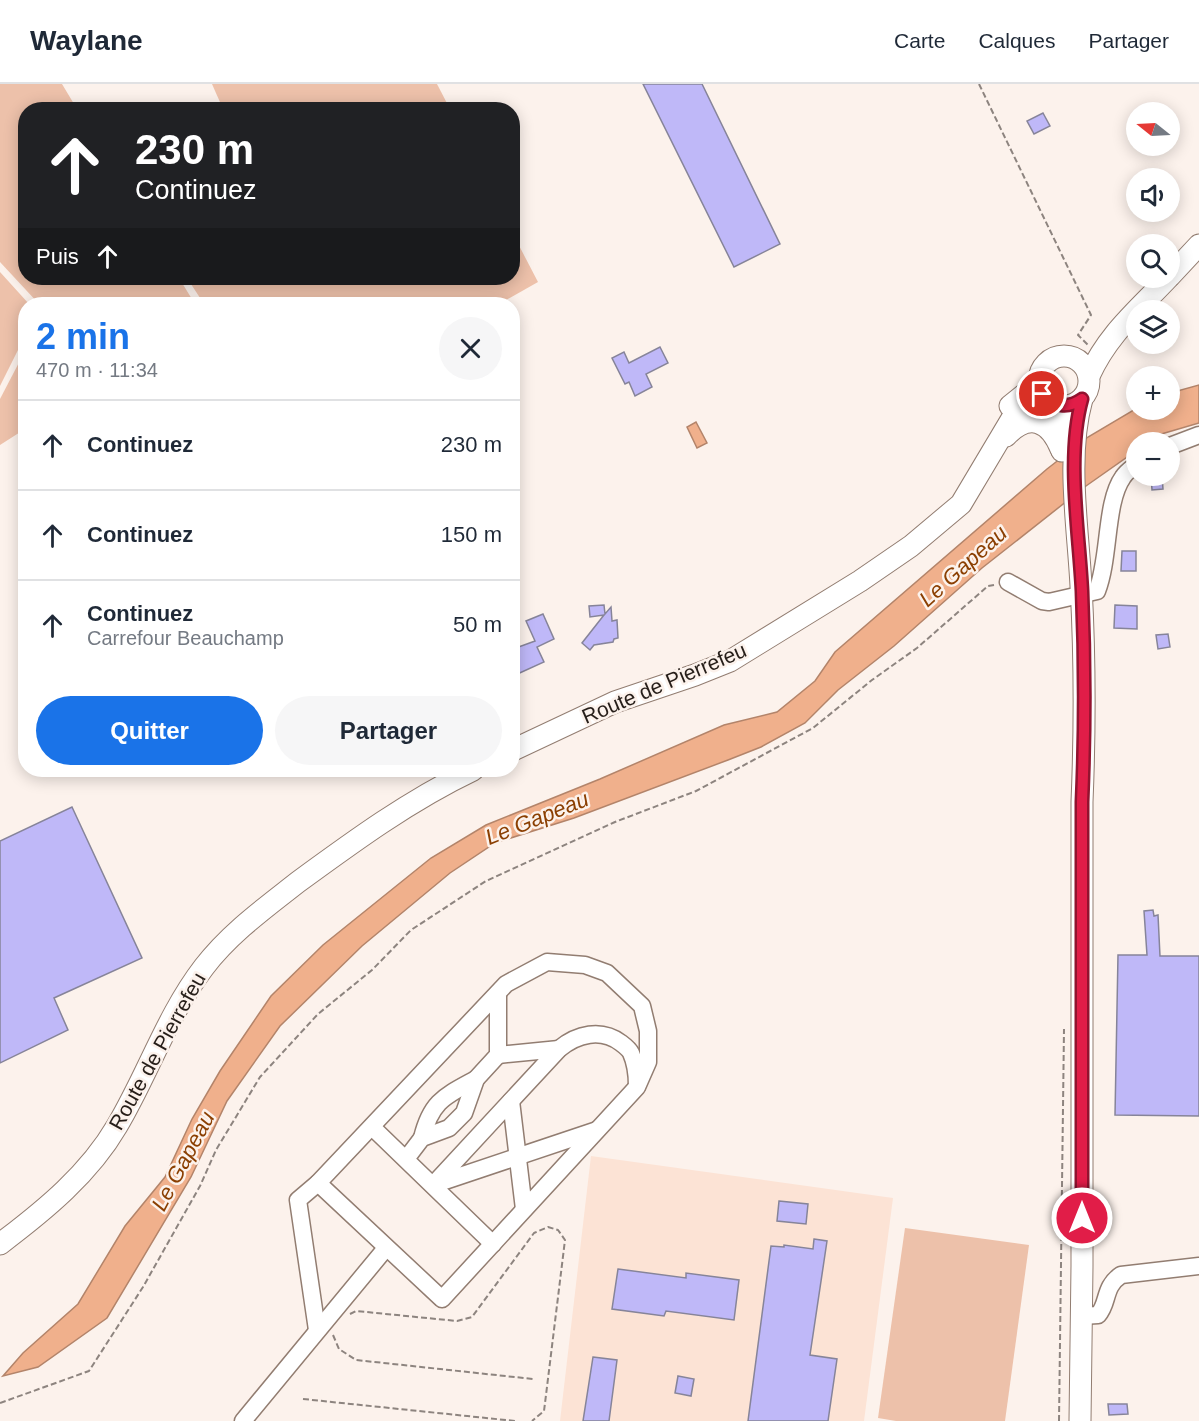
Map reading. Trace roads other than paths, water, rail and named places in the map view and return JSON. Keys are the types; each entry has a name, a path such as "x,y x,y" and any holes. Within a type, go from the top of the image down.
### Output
{"main road":[{"path":"1180,265 1199,245"},
{"path":"1068,443 1089,384 1089,376 1098,356 1116,331 1158,288"},
{"path":"931,530 962,486 1005,411 1038,381 1042,367 1060,355 1081,352 1116,331"},
{"path":"1081,352 1083,364 1089,376"},
{"path":"1038,381 1042,394 1052,403 1062,423 1068,443 1074,596 1075,739 1082,802 1082,1316 1074,1421"},
{"path":"931,530 961,504 1014,415 1022,408 1052,403 1070,405 1082,399"},
{"path":"999,443 1022,424 1038,423 1048,427 1068,443"},
{"name":"Route de Pierrefeu","path":"520,747 615,702 730,661 860,581 931,530"},
{"name":"Route de Pierrefeu","path":"0,1244 39,1214 77,1179 99,1153 117,1126 170,1020 202,968 223,943 334,855 404,807 460,777"}],"street":[{"path":"1180,442 1199,435"},
{"path":"1008,582 1042,601 1049,602 1097,591 1103,576 1115,492 1126,473"},
{"path":"318,1183 442,1299 638,1087 648,1062 648,1031 642,1006 607,973 585,965 547,962 506,984 318,1183 298,1200 325,1332"},
{"path":"498,993 498,1055"},
{"path":"433,1185 559,1048 570,1041 599,1033 615,1038 630,1050 636,1068 638,1087"},
{"path":"406,1159 422,1138 426,1120 435,1105 476,1079 498,1055 559,1048"},
{"path":"422,1138 449,1128 464,1113 476,1079"},
{"path":"511,1101 524,1209"},
{"path":"372,1126 493,1244"},
{"path":"433,1185 598,1130"},
{"path":"243,1421 325,1332 386,1248"},
{"path":"1082,1316 1098,1315 1101,1312 1109,1288 1121,1275 1199,1266"}],"water":[{"name":"Le Gapeau","path":"1199,385 1199,423 1168,432 1126,432 1126,458 1086,486 982,568 894,646 838,690 805,723 761,747 728,760 574,818 495,843 450,873 362,946 280,1026 227,1101 191,1177 107,1318 38,1367 3,1376 23,1353 78,1304 125,1226 165,1177 192,1119 220,1071 271,996 323,945 431,858 486,825 724,725 777,712 815,681 835,652 1047,469 1088,437 1126,415 1126,420 1180,420 1180,390"},
{"path":"696,422 707,443 697,448 687,427"}]}
